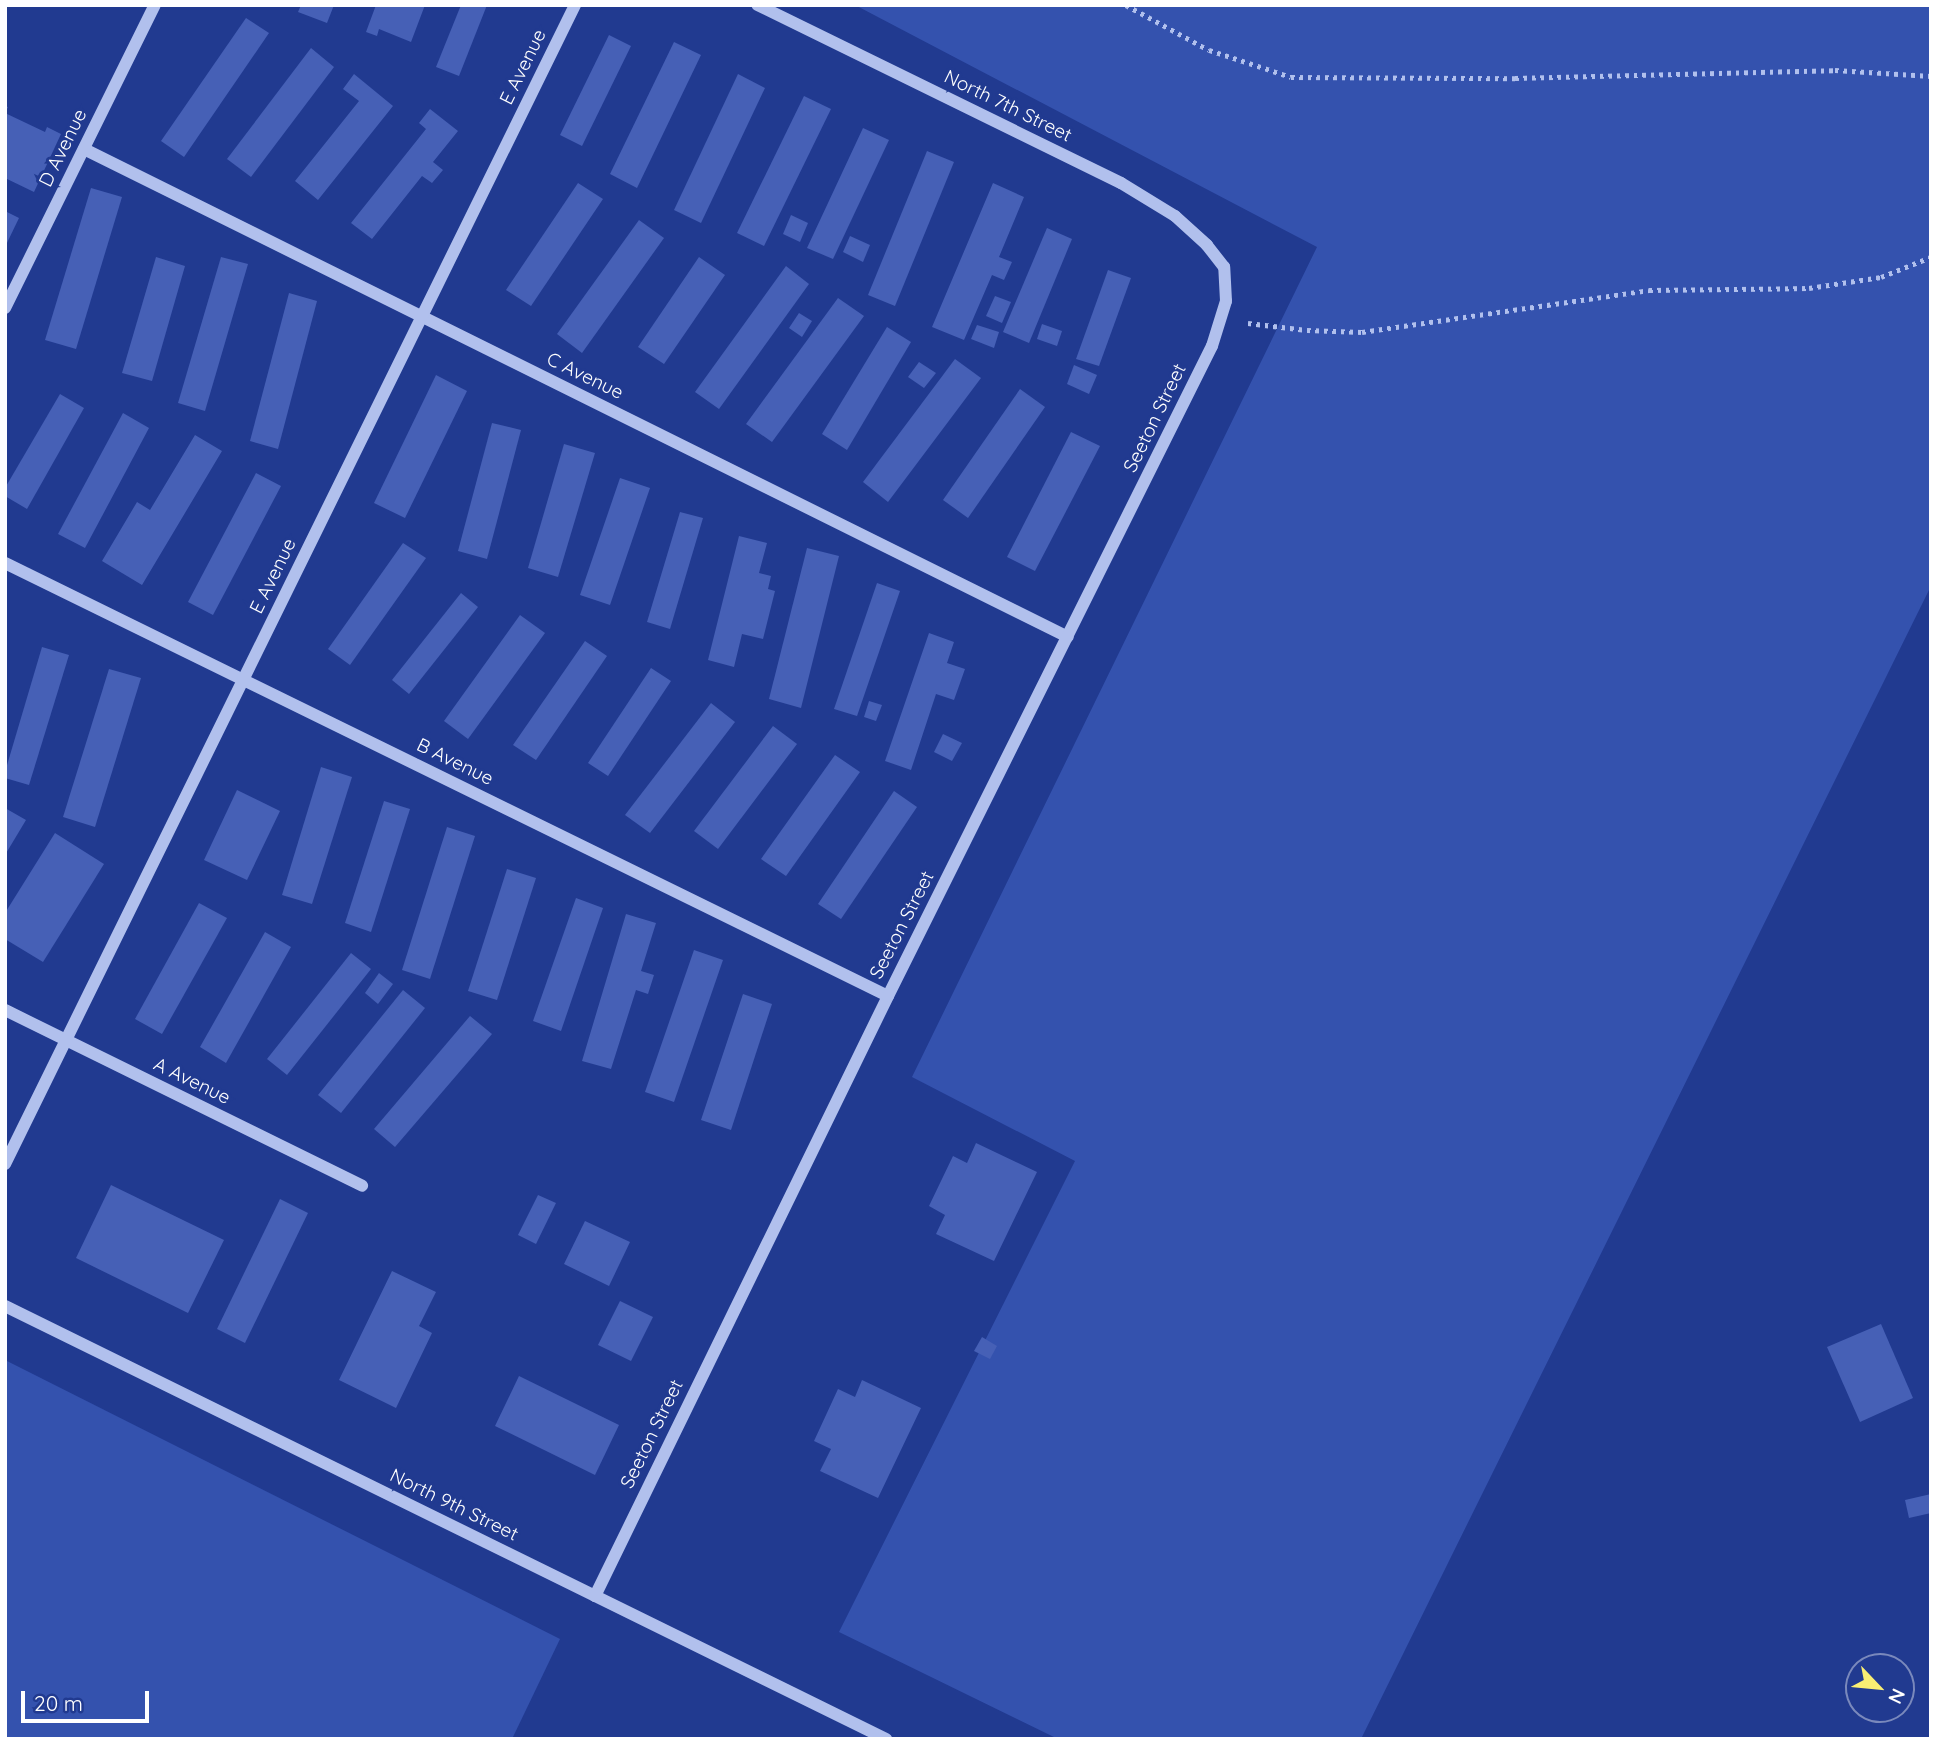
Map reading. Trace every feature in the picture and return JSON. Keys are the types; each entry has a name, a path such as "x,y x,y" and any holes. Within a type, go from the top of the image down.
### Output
{"street":[{"name":"D Avenue","path":"5,308 155,5"},
{"name":"E Avenue","path":"5,1164 575,5"},
{"name":"North 7th Street","path":"757,5 1121,183 1175,216 1206,245 1224,267"},
{"name":"C Avenue","path":"84,149 1069,637"},
{"name":"Seeton Street","path":"595,1596 888,996 1212,346 1226,301 1224,267"},
{"name":"B Avenue","path":"5,563 888,996"},
{"name":"A Avenue","path":"5,1010 362,1186"},
{"name":"North 9th Street","path":"5,1306 886,1739"}],"path":[{"path":"1126,5 1209,50 1291,77 1515,78 1835,70 1931,76"},
{"path":"1220,319 1307,331 1362,332 1649,290 1809,288 1881,277 1931,257"}],"shaded area":[{"path":"855,5 1931,5 1931,586 1361,1739 1058,1739 839,1632 1075,1161 912,1077 1317,247"},
{"path":"5,1360 560,1639 512,1739 5,1739"}],"building":[{"path":"301,5 334,5 327,23 298,12"},
{"path":"376,5 425,5 411,42 379,29 377,36 366,32"},
{"path":"461,5 487,5 459,76 436,67"},
{"path":"246,18 269,33 184,157 161,141"},
{"path":"609,35 631,46 582,146 560,135"},
{"path":"674,42 701,55 637,188 610,174"},
{"path":"311,48 334,67 251,177 227,159"},
{"path":"354,74 393,106 318,200 295,181 359,101 343,89"},
{"path":"738,74 765,88 701,223 674,210"},
{"path":"804,96 831,109 764,246 737,233"},
{"path":"430,109 458,131 433,162 443,170 432,183 422,176 372,239 351,223 426,129 419,123"},
{"path":"5,113 45,132 47,127 61,134 34,192 5,178"},
{"path":"863,128 889,140 833,259 807,248"},
{"path":"927,151 954,162 895,306 868,295"},
{"path":"578,183 603,199 531,306 506,290"},
{"path":"993,183 1024,197 999,257 1012,262 1004,280 992,275 964,340 932,327"},
{"path":"91,188 122,197 76,349 45,340"},
{"path":"5,211 19,218 5,247"},
{"path":"791,215 808,223 800,242 783,234"},
{"path":"639,220 664,238 582,353 557,334"},
{"path":"1047,228 1072,239 1029,343 1003,332"},
{"path":"850,236 870,245 863,262 843,252"},
{"path":"156,257 185,266 152,381 122,373"},
{"path":"221,257 248,264 205,411 178,403"},
{"path":"699,257 725,275 664,364 638,347"},
{"path":"786,266 809,284 719,409 695,392"},
{"path":"1108,270 1131,278 1099,366 1076,359"},
{"path":"289,293 317,301 278,449 250,441"},
{"path":"995,296 1011,302 1002,323 986,316"},
{"path":"838,298 864,316 772,442 746,424"},
{"path":"799,313 812,321 802,337 789,328"},
{"path":"1042,324 1062,331 1057,346 1037,339"},
{"path":"977,325 999,332 994,348 971,339"},
{"path":"887,327 911,342 847,450 822,434"},
{"path":"955,359 981,378 888,502 863,482"},
{"path":"919,362 936,373 924,388 908,377"},
{"path":"1074,365 1097,375 1089,394 1067,384"},
{"path":"436,375 467,391 405,518 374,503"},
{"path":"1020,389 1045,407 968,518 943,500"},
{"path":"60,394 84,408 27,509 5,496 5,488"},
{"path":"123,413 149,428 85,548 58,534"},
{"path":"492,423 521,430 487,559 458,551"},
{"path":"1071,432 1100,446 1035,571 1007,557"},
{"path":"195,435 222,451 142,585 102,561 137,502 150,510"},
{"path":"564,444 595,453 558,577 528,568"},
{"path":"256,473 281,486 213,615 188,602"},
{"path":"620,478 650,488 610,605 580,595"},
{"path":"680,512 703,518 670,629 647,622"},
{"path":"739,536 767,543 759,573 771,576 768,589 775,591 763,639 742,634 734,667 708,660"},
{"path":"403,543 426,558 350,665 328,649"},
{"path":"807,548 839,556 801,708 769,699"},
{"path":"877,583 900,591 857,716 834,709"},
{"path":"461,593 478,607 409,694 392,680"},
{"path":"520,615 545,633 468,739 444,721"},
{"path":"929,633 954,642 947,663 965,669 954,700 936,694 911,770 885,761"},
{"path":"585,641 607,656 536,760 513,745"},
{"path":"42,647 69,655 29,785 5,778 5,772"},
{"path":"651,668 671,681 608,776 588,763"},
{"path":"109,669 141,678 95,827 63,817"},
{"path":"869,701 882,705 876,721 864,717"},
{"path":"711,703 735,722 650,833 625,815"},
{"path":"773,726 797,744 718,849 694,831"},
{"path":"943,734 962,743 952,761 934,752"},
{"path":"835,755 860,772 786,876 761,859"},
{"path":"321,767 352,777 312,904 282,895"},
{"path":"237,790 280,811 247,880 204,860"},
{"path":"894,791 917,807 841,919 818,904"},
{"path":"384,801 410,809 371,932 345,923"},
{"path":"5,808 26,820 5,855"},
{"path":"447,827 475,836 430,979 402,970"},
{"path":"55,833 104,864 43,962 5,939 5,913"},
{"path":"507,869 536,878 497,1000 468,991"},
{"path":"576,898 603,908 561,1031 533,1021"},
{"path":"199,903 227,918 162,1034 135,1019"},
{"path":"626,914 656,923 641,971 654,975 648,994 636,990 611,1069 582,1061"},
{"path":"265,932 291,947 226,1063 200,1047"},
{"path":"694,950 723,960 674,1102 645,1092"},
{"path":"351,953 371,969 287,1075 267,1059"},
{"path":"379,973 393,984 378,1004 365,993"},
{"path":"403,990 425,1008 341,1113 318,1095"},
{"path":"743,994 772,1004 731,1130 701,1120"},
{"path":"470,1016 492,1034 395,1147 374,1129"},
{"path":"976,1143 1037,1172 994,1261 936,1234 945,1215 929,1206 953,1156 967,1163"},
{"path":"111,1185 224,1240 188,1313 76,1258"},
{"path":"538,1195 556,1203 536,1244 518,1235"},
{"path":"280,1199 308,1213 245,1343 217,1329"},
{"path":"585,1221 630,1242 609,1286 564,1264"},
{"path":"392,1271 436,1292 419,1326 432,1333 396,1408 339,1380"},
{"path":"620,1301 653,1317 631,1361 598,1345"},
{"path":"1881,1324 1913,1398 1860,1422 1827,1347"},
{"path":"982,1337 997,1346 990,1359 974,1351"},
{"path":"519,1376 619,1425 595,1475 495,1426"},
{"path":"862,1380 921,1408 878,1498 820,1471 831,1449 814,1441 838,1389 855,1397"},
{"path":"1931,1494 1931,1513 1909,1518 1905,1500"}]}
